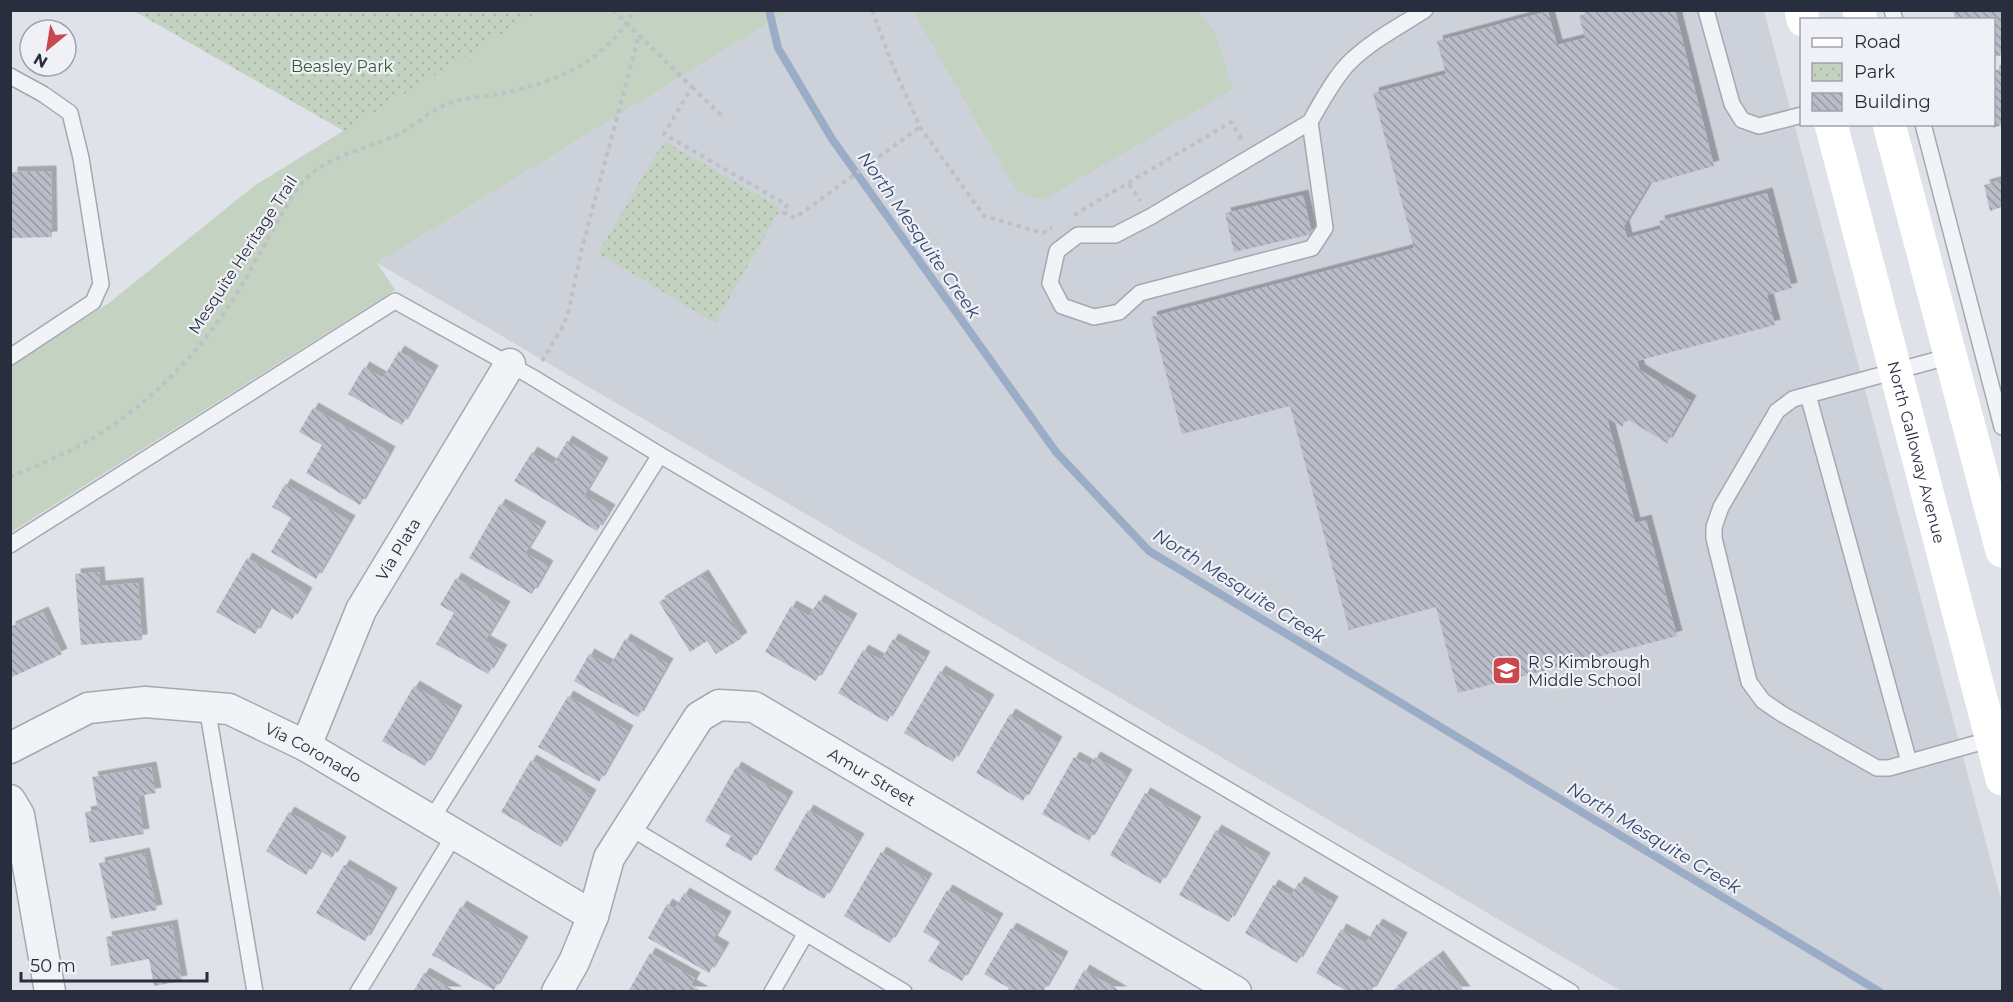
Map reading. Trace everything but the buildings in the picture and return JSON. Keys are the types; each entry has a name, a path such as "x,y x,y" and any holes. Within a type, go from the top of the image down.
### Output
{"main road":[{"name":"North Galloway Avenue","path":"1832,126 1997,738 2002,779"},
{"path":"1890,126 2002,551"}],"street":[{"name":"Via Plata","path":"306,746 362,610 521,371"},
{"name":"Via Coronado","path":"10,748 88,708 144,702 229,709 306,746 593,916"},
{"name":"Amur Street","path":"557,992 574,962 593,916 609,858 699,717 719,705 754,707 1236,992"},
{"path":"10,800 20,815 50,992"}],"lane":[{"path":"1310,122 1325,228 1312,248 1140,292 1119,312 1094,317 1062,306 1050,283 1057,251 1078,235 1115,235 1150,217 1310,122 1350,61 1378,39 1425,10"},
{"path":"1706,10 1732,104 1742,120 1759,126 1800,116"},
{"path":"10,76 43,94 70,113 81,158 100,284 93,302 10,357"},
{"path":"1924,126 2002,427"},
{"path":"10,545 395,301 521,371 1571,992"},
{"path":"1951,356 1793,399 1777,411 1721,507 1714,527 1714,538 1749,682 1763,701 1876,768 1889,768 1997,738"},
{"path":"1808,395 1909,762"},
{"path":"357,992 443,827 660,455"},
{"path":"207,707 255,992"},
{"path":"629,828 904,992"},
{"path":"772,992 806,933"}],"path":[{"path":"613,10 723,117"},
{"name":"Mesquite Heritage Trail","path":"10,477 82,444 125,415 168,380 210,333 233,299 299,187 315,171 350,153 401,133 447,104 544,83 575,70 601,52 627,24 634,10"},
{"path":"872,10 920,127 984,216 1043,233 1052,227"},
{"path":"521,371 563,326 569,310 581,252 639,35"},
{"path":"692,87 664,134 787,205 783,212 795,218 920,127"},
{"path":"1072,216 1231,122"}],"shaded area":[{"name":"R S Kimbrough Middle School","path":"788,11 1764,11 2002,903 2002,991 1621,991 377,263"}],"green space":[{"name":"Beasley Park","path":"539,10 344,131 134,11"},
{"path":"403,11 788,11 377,263 395,290 11,532 11,366 109,303 254,186 528,17"},
{"path":"913,11 1198,11 1214,31 1233,89 1043,200 1016,190"},
{"path":"664,141 781,208 715,323 598,253"}],"waterway":[{"name":"North Mesquite Creek","path":"769,10 778,48 832,139 1056,452 1149,551 1880,992"}],"place":[{"name":"R S Kimbrough Middle School","path":"1507,671"}]}
